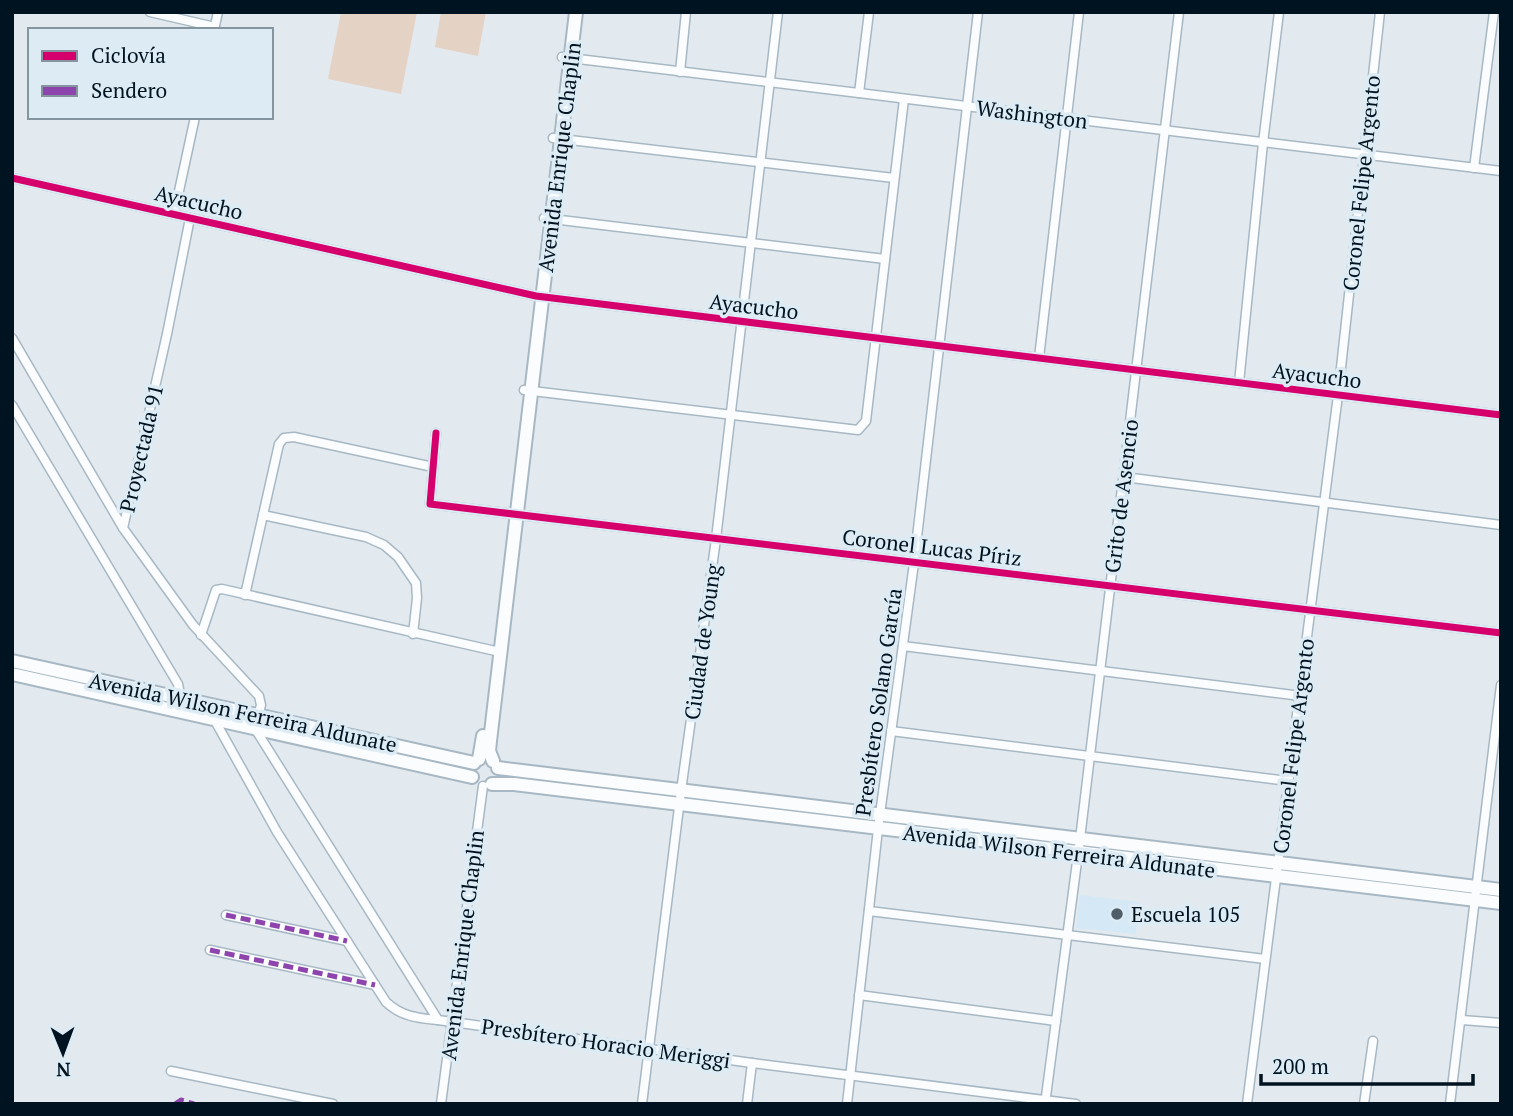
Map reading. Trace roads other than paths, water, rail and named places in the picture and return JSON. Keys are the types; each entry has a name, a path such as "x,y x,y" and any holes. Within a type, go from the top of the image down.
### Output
{"street":[{"path":"150,12 214,28 218,12"},
{"name":"Avenida Enrique Chaplin","path":"476,761 482,749 513,515 566,58 568,12"},
{"name":"Avenida Enrique Chaplin","path":"566,58 576,12"},
{"path":"680,72 686,12"},
{"name":"Ciudad de Young","path":"642,1104 716,539 778,12"},
{"path":"859,93 869,12"},
{"name":"Presbítero Solano García","path":"847,1104 978,12"},
{"path":"1039,358 1079,12"},
{"name":"Grito de Asencio","path":"1046,1102 1179,12"},
{"path":"1239,383 1279,12"},
{"name":"Coronel Felipe Argento","path":"1247,1104 1338,395 1380,12"},
{"path":"1475,168 1494,12"},
{"name":"Washington","path":"566,58 1501,171"},
{"path":"528,391 858,430 863,427 866,421 904,99"},
{"path":"174,214 195,119"},
{"path":"557,138 894,178"},
{"name":"Ayacucho","path":"12,178 539,297 1501,415"},
{"name":"Proyectada 91","path":"190,218 123,528 201,635 259,696 261,705 256,721"},
{"path":"548,219 884,259"},
{"path":"12,338 123,528"},
{"path":"12,405 178,684 181,699"},
{"name":"Coronel Lucas Píriz","path":"436,433 430,504 1501,633"},
{"path":"245,595 279,444 284,438 294,437 433,467"},
{"path":"1124,477 1501,525"},
{"path":"263,515 366,537 384,545 398,557 416,583 413,634"},
{"path":"201,635 216,590 222,589 496,652"},
{"path":"903,646 1301,696"},
{"name":"Avenida Enrique Chaplin","path":"495,764 489,751 496,652"},
{"name":"Avenida Wilson Ferreira Aldunate","path":"12,661 181,699 472,777"},
{"name":"Avenida Wilson Ferreira Aldunate","path":"12,674 214,719 256,721 476,761"},
{"path":"1450,1104 1497,739 1501,685"},
{"name":"Presbítero Horacio Meriggi","path":"214,719 277,832 386,1002 394,1010 409,1017 1076,1104"},
{"path":"256,721 438,1020"},
{"path":"891,731 1288,781"},
{"path":"486,758 495,764 498,777 488,785 476,783 471,770 476,761 486,758"},
{"name":"Avenida Wilson Ferreira Aldunate","path":"495,764 680,798"},
{"name":"Avenida Wilson Ferreira Aldunate","path":"488,785 514,784 680,798 1277,871 1501,904"},
{"name":"Avenida Enrique Chaplin","path":"441,1104 488,785"},
{"name":"Avenida Wilson Ferreira Aldunate","path":"1277,871 1501,890"},
{"path":"869,911 1265,959"},
{"path":"226,915 347,941"},
{"path":"210,950 375,985"},
{"path":"859,995 1056,1021"},
{"path":"1462,1020 1501,1023"},
{"path":"1364,1104 1373,1041"},
{"path":"747,1104 752,1063"},
{"path":"171,1071 333,1104"}],"place":[{"name":"Escuela 105","path":"1117,914"}]}
